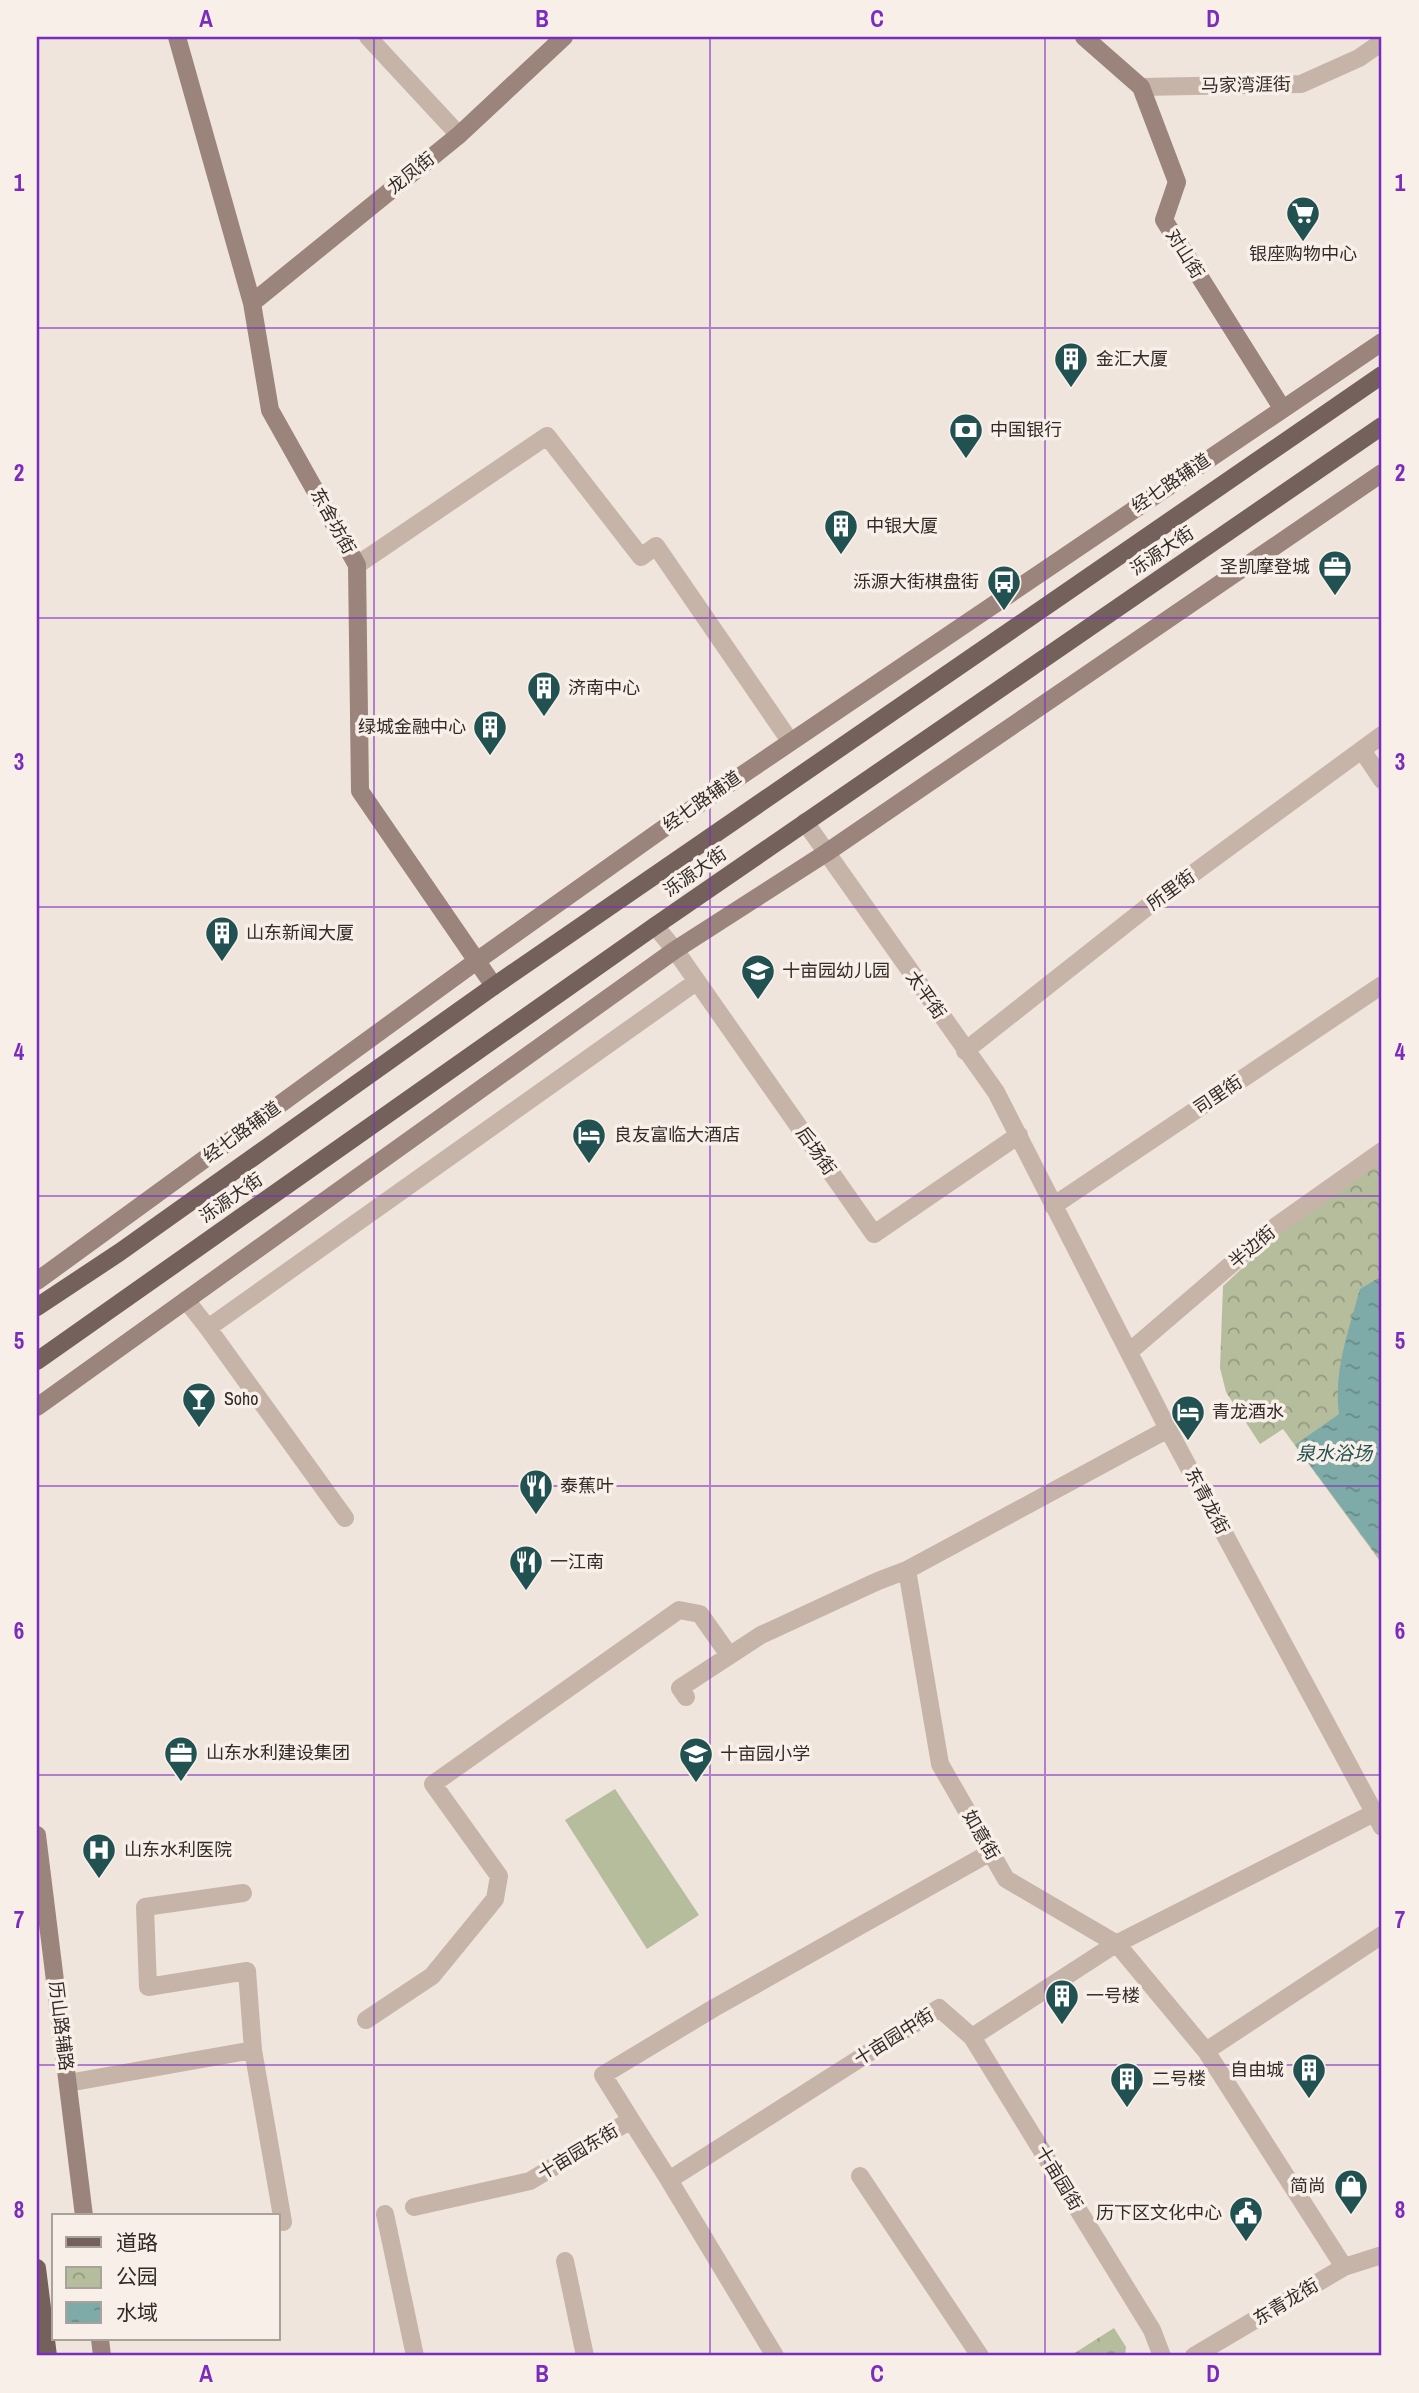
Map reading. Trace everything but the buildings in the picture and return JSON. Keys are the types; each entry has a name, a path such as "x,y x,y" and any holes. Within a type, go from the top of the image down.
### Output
{"main road":[{"name":"泺源大街","path":"37,1307 120,1252 494,986 1382,375"},
{"name":"泺源大街","path":"37,1361 655,926 1382,426"},
{"path":"37,2268 48,2356"}],"street":[{"name":"东舍坊街","path":"177,37 252,303 270,410 358,565 360,791 494,986"},
{"path":"368,37 459,135"},
{"name":"龙凤街","path":"252,303 459,135 564,37"},
{"path":"1084,37 1141,87"},
{"name":"马家湾涯街","path":"1141,87 1301,85 1359,58 1382,42"},
{"name":"对山街","path":"1141,87 1177,182 1164,220 1282,408"},
{"name":"经七路辅道","path":"37,1281 478,960 790,741 1382,342"},
{"path":"358,565 547,436 641,557 656,546 790,741"},
{"path":"37,1407 675,950 827,853 1382,473"},
{"name":"所里街","path":"965,1051 1146,908 1382,736"},
{"path":"1362,750 1382,780"},
{"name":"太平街","path":"805,822 996,1092 1019,1135"},
{"name":"后场街","path":"655,926 675,950 874,1234 1019,1135"},
{"path":"208,1328 696,982"},
{"name":"司里街","path":"1053,1206 1382,985"},
{"name":"东青龙街","path":"1019,1135 1168,1429 1378,1820"},
{"name":"半边街","path":"1129,1352 1276,1226 1382,1151"},
{"path":"186,1300 345,1518"},
{"path":"686,1697 680,1688 761,1635 907,1570 1168,1429"},
{"name":"如意街","path":"907,1570 940,1764 1006,1879 1117,1944 1206,2051 1344,2267"},
{"path":"366,2021 432,1976 495,1899 499,1877 433,1784 679,1610 701,1614 729,1655"},
{"path":"972,2037 1117,1944 1378,1820"},
{"name":"历山路辅路","path":"37,1835 84,2214"},
{"path":"631,2120 603,2076 714,2008 991,1852"},
{"path":"243,1893 145,1907 148,1987 247,1971 253,2050 283,2222"},
{"path":"1206,2051 1382,1935"},
{"name":"十亩园中街","path":"669,2180 939,2008 972,2037"},
{"name":"十亩园街","path":"972,2037 1152,2330 1163,2356"},
{"path":"68,2083 253,2050"},
{"name":"十亩园东街","path":"414,2207 530,2181 631,2120 669,2180"},
{"path":"860,2176 979,2356"},
{"path":"669,2180 775,2356"},
{"path":"386,2214 415,2356"},
{"path":"565,2261 585,2356"},
{"name":"东青龙街","path":"1194,2356 1344,2267 1380,2262"}],"green space":[{"path":"1382,1154 1382,1564 1283,1429 1260,1444 1226,1392 1220,1368 1223,1286 1309,1206"},
{"path":"615,1789 699,1915 647,1949 565,1820"},
{"path":"1114,2328 1126,2347 1125,2356 1070,2356"}],"water":[{"name":"泉水浴场","path":"1382,1276 1382,1550 1376,1554 1295,1445 1339,1414 1340,1366 1360,1289"}],"place":[{"name":"银座购物中心","path":"1303,243"},
{"name":"金汇大厦","path":"1071,389"},
{"name":"中国银行","path":"966,460"},
{"name":"中银大厦","path":"841,556"},
{"name":"圣凯摩登城","path":"1335,597"},
{"name":"泺源大街棋盘街","path":"1004,612"},
{"name":"济南中心","path":"544,718"},
{"name":"绿城金融中心","path":"490,757"},
{"name":"山东新闻大厦","path":"222,963"},
{"name":"十亩园幼儿园","path":"758,1001"},
{"name":"良友富临大酒店","path":"589,1165"},
{"name":"Soho","path":"199,1429"},
{"name":"青龙酒水","path":"1188,1442"},
{"name":"泰蕉叶","path":"536,1516"},
{"name":"一江南","path":"526,1592"},
{"name":"山东水利建设集团","path":"181,1783"},
{"name":"十亩园小学","path":"696,1784"},
{"name":"山东水利医院","path":"99,1880"},
{"name":"一号楼","path":"1062,2026"},
{"name":"自由城","path":"1309,2100"},
{"name":"二号楼","path":"1127,2109"},
{"name":"简尚","path":"1351,2216"},
{"name":"历下区文化中心","path":"1246,2243"}]}
